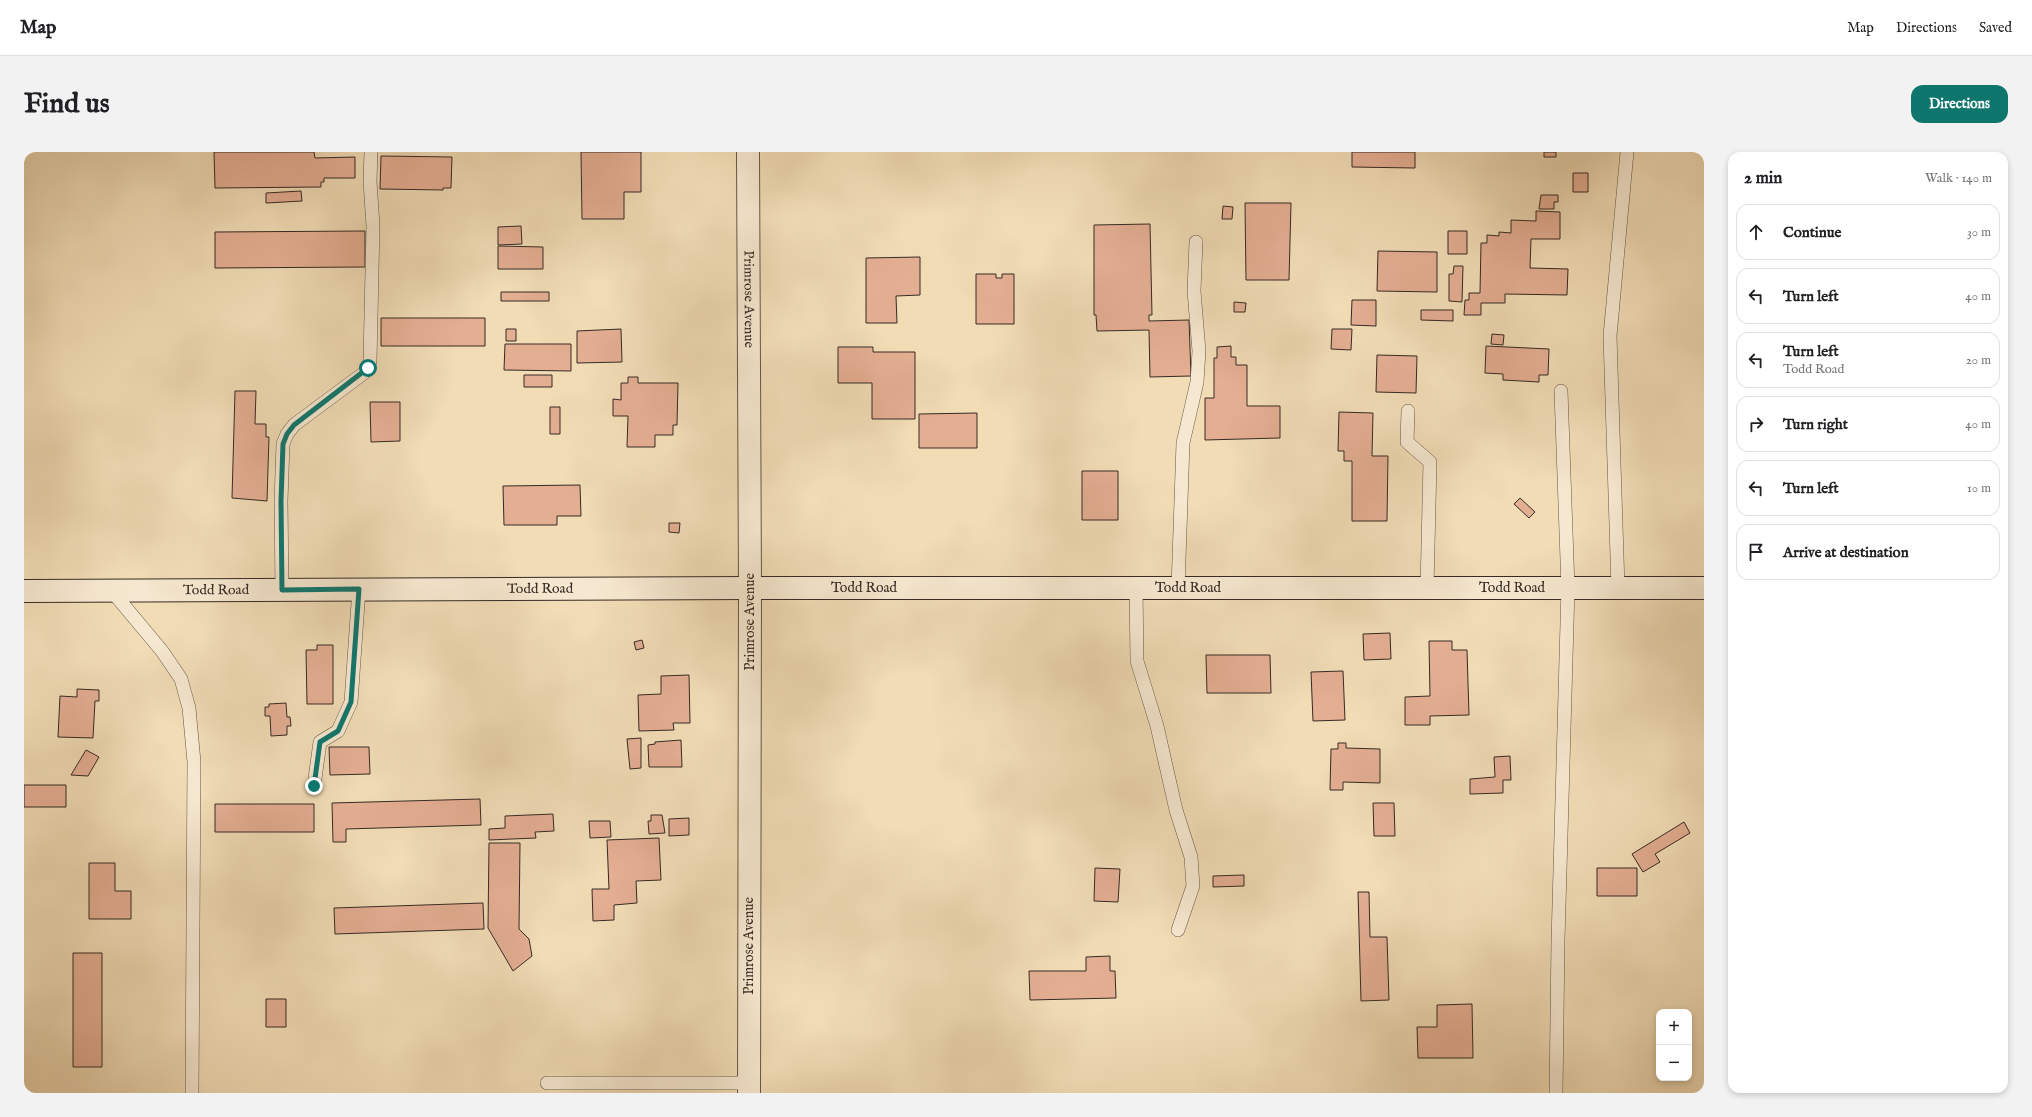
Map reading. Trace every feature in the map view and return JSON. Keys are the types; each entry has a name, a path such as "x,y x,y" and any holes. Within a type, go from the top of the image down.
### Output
{"main road":[{"name":"Primrose Avenue","path":"748,152 750,588 749,1088"},
{"name":"Todd Road","path":"24,591 750,588 1704,588"}],"lane":[{"path":"282,590 281,501 283,444 287,434 294,425 364,373 368,368 370,361 373,226 370,181 371,152"},
{"path":"1618,588 1610,336 1627,152"},
{"path":"1178,588 1183,443 1197,382 1199,351 1194,291 1196,242"},
{"path":"1556,1093 1558,941 1568,588 1561,391"},
{"path":"1408,411 1407,442 1430,462 1427,588"},
{"path":"1136,588 1137,661 1157,726 1176,810 1191,857 1193,886 1178,930"},
{"path":"314,786 320,742 338,731 351,702 359,589"},
{"path":"111,590 166,657 181,679 189,708 194,762 192,1093"},
{"path":"547,1083 749,1088"}],"building":[{"path":"214,152 314,152 315,158 355,157 355,178 324,178 324,182 321,182 321,187 215,188"},
{"path":"581,152 641,152 641,192 624,192 624,219 582,219"},
{"path":"1352,152 1415,152 1415,168 1352,167"},
{"path":"1544,152 1556,152 1556,157 1544,157"},
{"path":"381,156 452,157 451,188 443,188 443,190 380,189"},
{"path":"1573,173 1588,173 1588,192 1573,192"},
{"path":"301,191 302,201 266,203 266,193"},
{"path":"1541,195 1558,195 1558,202 1554,202 1554,209 1539,209"},
{"path":"1245,203 1291,203 1289,280 1246,280"},
{"path":"1223,206 1233,207 1232,219 1222,219"},
{"path":"1536,211 1560,212 1560,239 1531,239 1530,268 1568,269 1567,295 1505,294 1505,303 1481,303 1481,315 1464,315 1465,300 1469,300 1469,293 1480,293 1481,243 1487,243 1487,235 1499,236 1499,232 1511,233 1511,220 1536,221"},
{"path":"1150,224 1152,315 1149,315 1149,321 1189,320 1191,376 1150,377 1149,330 1097,331 1096,315 1094,315 1094,225"},
{"path":"521,226 522,244 498,245 498,227"},
{"path":"365,231 365,267 215,268 215,232"},
{"path":"1448,231 1467,231 1467,254 1448,254"},
{"path":"498,246 543,247 543,269 498,269"},
{"path":"1378,251 1437,252 1437,292 1377,291"},
{"path":"920,257 920,295 896,296 897,323 866,323 866,258"},
{"path":"1454,266 1463,266 1462,302 1449,301 1449,274 1453,274"},
{"path":"976,274 996,274 996,278 1002,278 1002,274 1014,274 1014,324 976,324"},
{"path":"501,292 549,292 549,301 501,301"},
{"path":"1352,300 1376,300 1376,326 1351,325"},
{"path":"1234,302 1246,303 1245,312 1234,312"},
{"path":"1421,310 1453,310 1453,321 1421,320"},
{"path":"381,318 485,318 485,346 381,346"},
{"path":"506,329 516,329 516,341 506,341"},
{"path":"621,329 622,362 577,363 577,331"},
{"path":"1332,329 1352,329 1351,350 1331,349"},
{"path":"1492,334 1504,335 1503,345 1491,344"},
{"path":"505,344 571,344 571,371 504,370"},
{"path":"1231,346 1231,357 1236,357 1236,365 1247,365 1247,406 1280,406 1280,438 1205,440 1205,398 1214,398 1214,358 1217,358 1217,347"},
{"path":"1486,346 1549,349 1548,375 1539,375 1539,382 1503,380 1503,374 1485,373"},
{"path":"838,347 873,347 873,352 915,352 915,419 872,419 872,383 838,383"},
{"path":"1377,355 1417,356 1416,393 1376,392"},
{"path":"524,375 552,375 552,387 524,387"},
{"path":"628,377 638,377 638,383 678,383 677,425 673,425 673,435 655,435 655,447 627,447 628,416 613,416 613,399 621,400 621,383 628,383"},
{"path":"235,391 256,391 255,424 266,424 266,437 269,437 267,501 232,498"},
{"path":"370,402 400,402 400,441 371,442"},
{"path":"550,407 560,407 560,434 550,434"},
{"path":"1339,412 1373,413 1372,456 1388,456 1387,521 1352,521 1352,461 1344,461 1344,451 1338,451"},
{"path":"977,413 977,448 919,448 919,414"},
{"path":"1082,471 1118,471 1118,520 1082,520"},
{"path":"580,485 581,516 557,516 557,525 504,525 503,486"},
{"path":"1520,498 1535,512 1529,518 1514,504"},
{"path":"669,523 680,523 679,533 669,532"},
{"path":"1390,633 1391,659 1364,660 1363,634"},
{"path":"642,640 644,648 636,650 634,642"},
{"path":"1429,641 1452,641 1452,650 1467,650 1469,715 1430,716 1430,725 1405,725 1405,697 1430,696"},
{"path":"317,645 333,645 333,704 307,704 306,650 317,650"},
{"path":"1206,655 1270,655 1271,693 1207,693"},
{"path":"1343,671 1345,720 1313,721 1311,672"},
{"path":"689,675 690,723 673,723 674,730 639,731 638,695 661,694 661,676"},
{"path":"77,689 99,690 99,701 95,701 93,738 58,737 60,696 77,697"},
{"path":"286,703 287,717 290,717 291,726 287,726 287,735 271,736 270,716 265,716 265,707 269,707 269,704"},
{"path":"641,738 641,768 630,769 627,739"},
{"path":"681,740 682,767 649,767 648,745 655,744 655,742"},
{"path":"1338,743 1346,743 1346,748 1380,749 1380,783 1343,782 1343,790 1330,790 1331,749 1338,749"},
{"path":"329,747 369,747 370,774 330,775"},
{"path":"86,750 99,757 88,776 71,775"},
{"path":"1510,756 1511,780 1503,780 1503,793 1470,794 1470,779 1495,777 1494,757"},
{"path":"24,785 66,785 66,807 24,807"},
{"path":"480,799 481,825 346,829 346,842 333,842 332,803"},
{"path":"1373,803 1394,803 1395,836 1374,836"},
{"path":"215,804 314,804 314,832 215,832"},
{"path":"553,814 554,831 535,832 536,838 489,840 489,829 505,828 505,816"},
{"path":"651,815 662,815 665,833 649,834 648,821 651,821"},
{"path":"689,818 689,835 669,836 669,819"},
{"path":"589,821 610,821 611,837 590,838"},
{"path":"1684,822 1690,833 1655,854 1660,862 1643,872 1632,854"},
{"path":"659,838 661,880 636,881 637,903 614,905 614,920 593,921 592,889 609,889 607,840"},
{"path":"489,843 520,843 519,929 529,939 532,956 513,971 488,928"},
{"path":"89,863 115,863 115,891 131,891 131,919 89,919"},
{"path":"1095,868 1120,869 1118,902 1094,901"},
{"path":"1597,868 1637,868 1637,896 1597,896"},
{"path":"1244,875 1244,886 1213,887 1213,876"},
{"path":"1358,892 1369,892 1370,937 1387,937 1389,1000 1361,1001"},
{"path":"483,903 484,929 335,934 334,908"},
{"path":"73,953 102,953 102,1067 73,1067"},
{"path":"1110,956 1110,971 1115,971 1116,998 1030,1000 1029,971 1086,971 1086,957"},
{"path":"266,999 286,999 286,1027 266,1027"},
{"path":"1472,1004 1473,1058 1418,1058 1417,1027 1437,1027 1437,1005"}],"route":[{"path":"314,786 320,742 338,731 351,702 359,589 282,590 283,544 281,501 283,444 287,434 294,425 364,373 368,368"}]}
